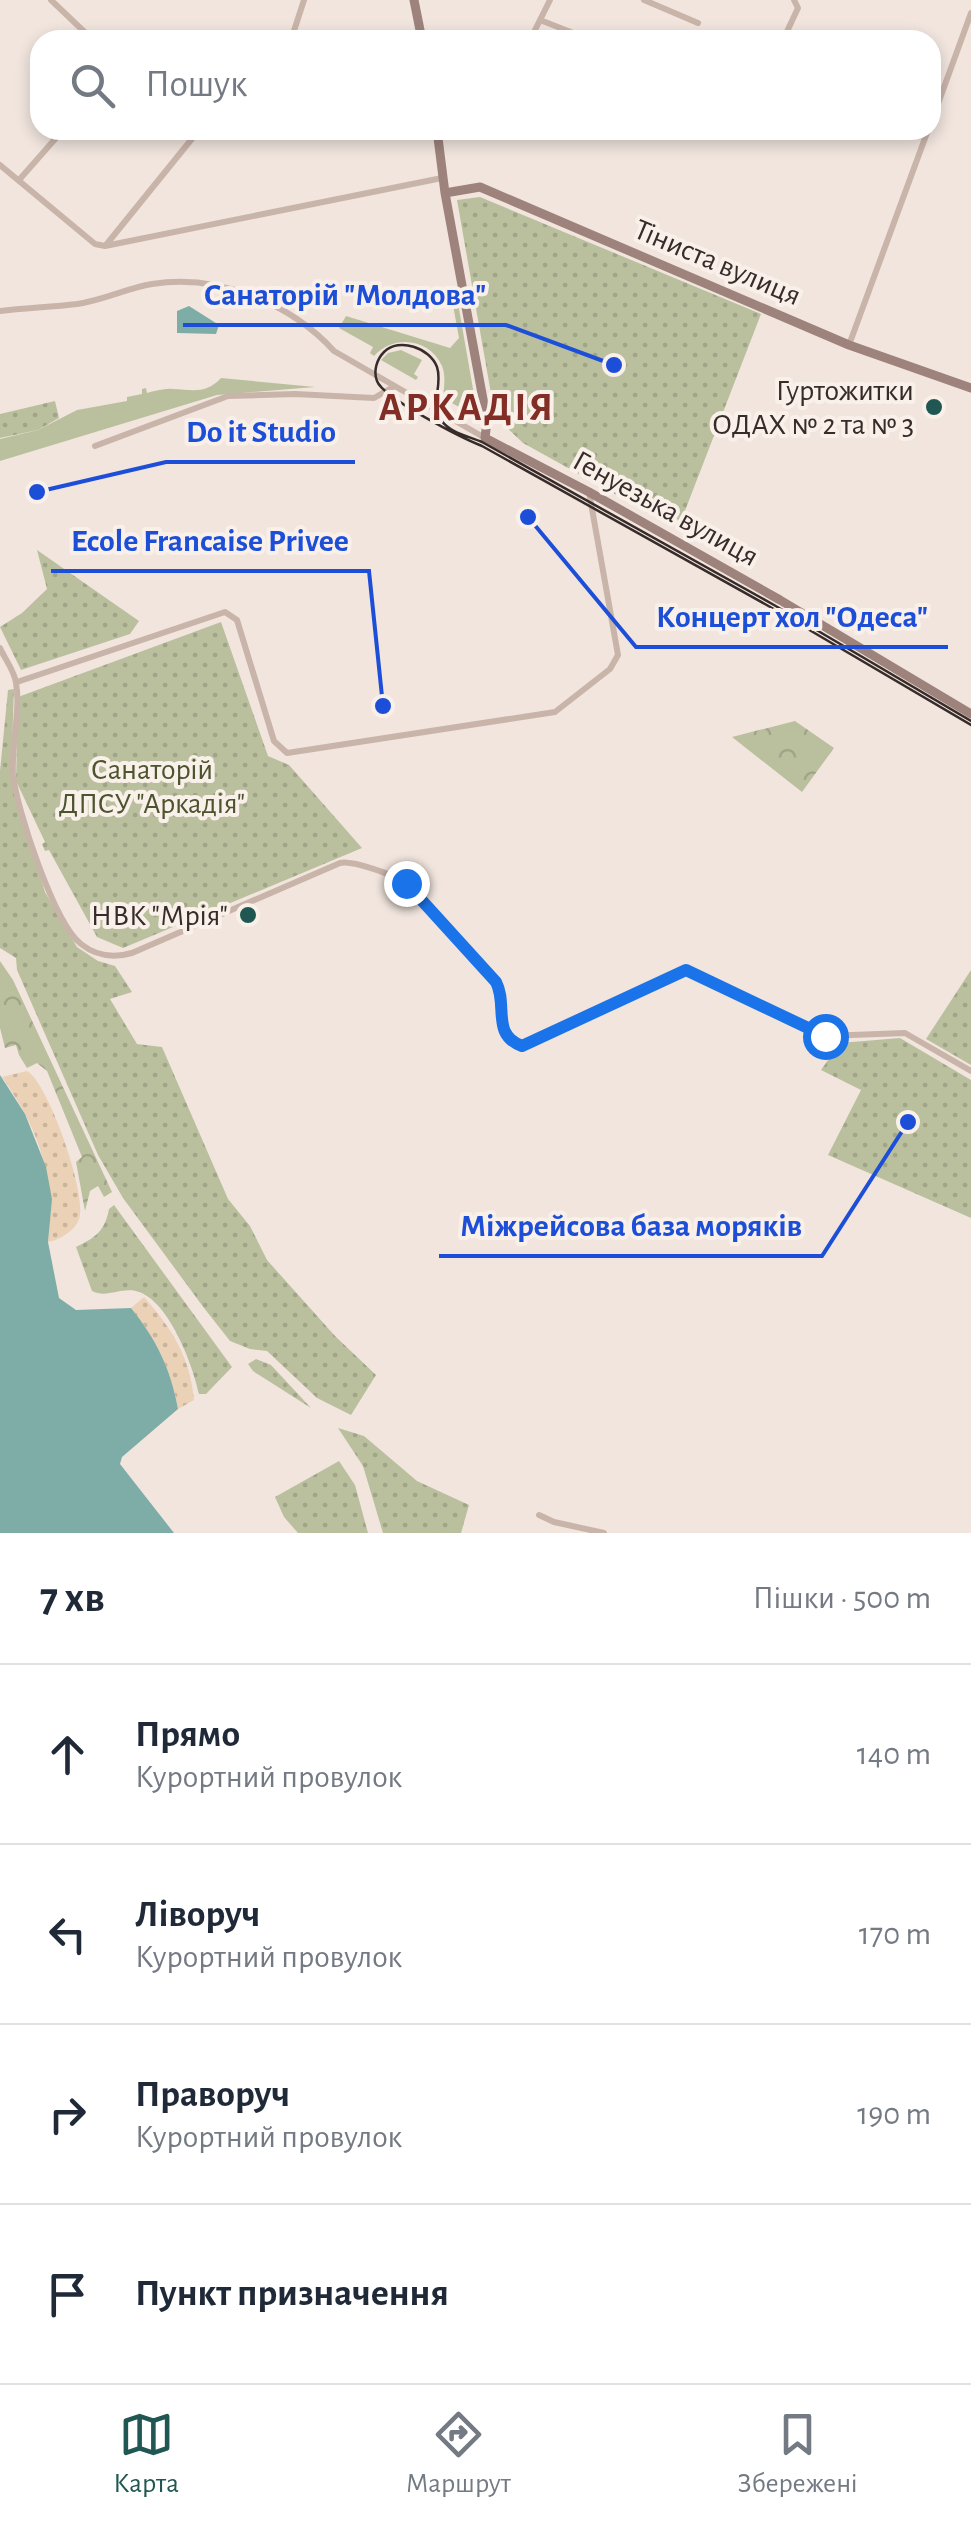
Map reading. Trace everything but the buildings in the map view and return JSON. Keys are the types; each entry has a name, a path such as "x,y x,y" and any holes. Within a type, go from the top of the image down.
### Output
{"main road":[{"path":"414,0 420,30"},
{"path":"438,140 487,421 485,438"},
{"name":"Тіниста вулиця","path":"445,193 480,187 849,345 971,388"},
{"name":"Генуезька вулиця","path":"485,438 780,600 971,714"}],"street":[{"path":"51,0 82,30"},
{"path":"295,30 304,0"},
{"path":"535,30 550,0"},
{"path":"644,0 698,23"},
{"path":"788,30 798,8 794,0"},
{"path":"941,87 971,13"},
{"path":"540,20 566,30"},
{"path":"18,180 53,140"},
{"path":"105,246 191,140"},
{"path":"849,345 924,140"},
{"path":"0,165 95,244 105,246 442,178"},
{"name":"Генуезька вулиця","path":"0,310 78,304 150,284 201,281 265,302 294,317 318,333 334,351 485,438"},
{"path":"95,446 228,396 374,398 390,385"},
{"path":"16,682 225,612 237,620 274,742 284,752 556,712 610,668 618,655 589,492"},
{"path":"0,648 16,682 14,777 26,830 74,937 90,950 121,956 346,861 399,879 415,892 496,982 500,988 502,1028 508,1039 522,1046 686,970 825,1036 905,1032 971,1071"},
{"path":"539,1515 604,1533"}],"green space":[{"path":"480,197 761,314 681,521 660,512 653,515 523,443 502,423 501,408 493,405 457,200"},
{"path":"456,292 475,416 443,398 443,370 429,350 401,342 374,356 370,353 373,347 339,328 346,316 450,348 459,338 451,294"},
{"path":"401,350 422,360 414,374 416,380 381,360 388,353"},
{"path":"221,378 315,387 217,395 0,461 0,439 38,430 77,410 127,401 127,397 142,394 146,388 147,393 205,389"},
{"path":"55,401 59,418 38,430 0,438 0,414"},
{"path":"37,550 139,621 130,634 21,670 0,627 47,589"},
{"name":"Санаторій ДПСУ \"Аркадія\"","path":"221,622 268,756 289,765 362,848 123,948 97,937 42,844 45,842 16,781 18,697"},
{"path":"14,689 11,777 45,892 77,947 98,961 115,966 132,992 110,999 137,1044 162,1047 228,1199 250,1226 267,1260 376,1375 351,1415 317,1398 267,1351 230,1341 204,1308 123,1198 98,1155 17,970 16,958 0,948 0,771 8,690"},
{"path":"795,721 834,748 802,792 732,737"},
{"path":"0,961 13,980 112,1192 104,1197 98,1186 90,1191 85,1211 76,1162 82,1157 47,1071 37,1063 27,1068 16,1045 5,1048 0,1028"},
{"path":"971,970 971,1065 926,1039"},
{"path":"900,1038 971,1080 971,1218 828,1155 861,1090 821,1070 840,1043"},
{"path":"114,1205 232,1367 206,1394 199,1394 178,1336 150,1298 127,1290 103,1294 92,1291 76,1247 98,1233"},
{"path":"256,1359 271,1365 311,1408 253,1371 248,1364"},
{"path":"338,1428 364,1436 417,1481 469,1505 461,1533 383,1533 363,1466"},
{"path":"339,1461 355,1485 368,1533 298,1533 284,1517 275,1497"}],"sand":[{"path":"27,1071 36,1080 55,1117 78,1188 79,1219 62,1237 48,1242 49,1195 42,1155 26,1117 2,1077"},
{"path":"144,1297 171,1332 188,1370 194,1400 178,1409 161,1355 131,1308"}],"water":[{"path":"189,306 219,325 216,334 177,333 177,311"},
{"path":"0,1075 25,1114 46,1167 52,1199 48,1242 59,1298 76,1310 131,1308 167,1368 178,1409 122,1457 120,1464 174,1533 0,1533"}],"tram line":[{"path":"971,721 774,605 482,442 449,428 438,414 437,367 421,350 398,345 379,358 377,381 408,407 772,608 971,725"}],"place":[{"name":"Санаторій \"Молдова\"","path":"614,365"},
{"name":"Гуртожитки ОДАХ № 2 та № 3","path":"934,407"},
{"name":"Do it Studio","path":"37,492"},
{"name":"Концерт хол \"Одеса\"","path":"528,517"},
{"name":"Ecole Francaise Privee","path":"383,706"},
{"name":"НВК \"Мрія\"","path":"248,915"},
{"name":"Міжрейсова база моряків","path":"908,1122"}],"district":[{"name":"АРКАДІЯ","path":"467,406"}],"route":[{"path":"406,883 496,982 500,988 500,1022 508,1039 517,1046 686,970 825,1036"}]}
